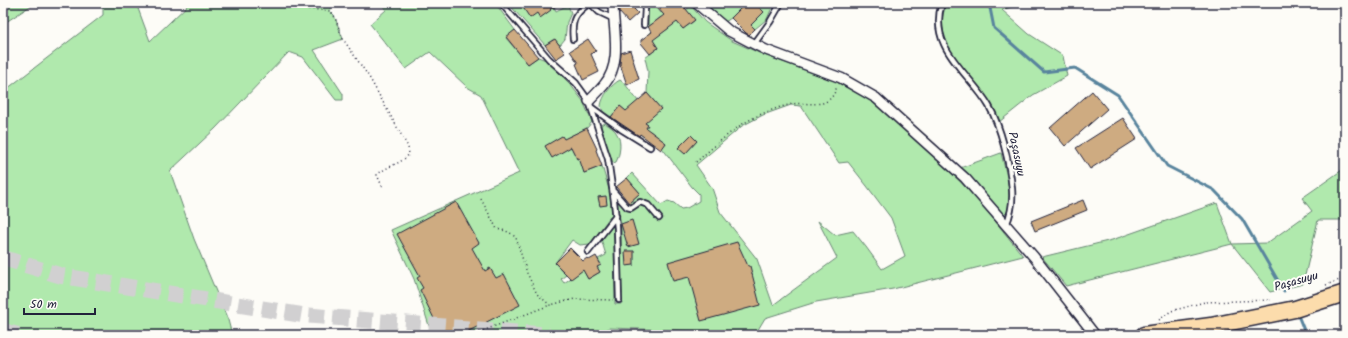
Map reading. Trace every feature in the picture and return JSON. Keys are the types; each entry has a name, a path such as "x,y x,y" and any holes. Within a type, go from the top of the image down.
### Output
{"highway":[{"path":"1141,333 1211,326 1295,309 1345,294"}],"street":[{"path":"590,104 604,84 614,64 616,52 613,3"},
{"path":"696,3 729,31 766,50 837,76 860,87 876,98 965,178 1034,257 1093,333"}],"lane":[{"path":"501,3 549,59 576,83 590,104 608,159 613,192 616,216 619,300"},
{"path":"572,39 572,26 575,17 581,9 590,3 599,12 614,19"},
{"path":"644,25 645,8 647,3"},
{"path":"754,44 770,22 781,3"},
{"name":"Paşasuyu","path":"942,3 939,11 939,22 944,45 948,54 982,96 989,106 997,124 1006,157 1012,189 1011,206 1006,226"},
{"path":"590,104 621,130 650,147"},
{"path":"613,192 627,207 631,208 640,202 648,205 659,218"},
{"path":"588,252 616,216"}],"path":[{"path":"303,3 309,9 330,11 334,15 344,39 369,77 408,147 409,154 406,158 377,175 383,188"},
{"path":"696,162 741,125 757,117 777,108 795,103 813,105 823,103 828,100 836,88 837,76"},
{"path":"481,199 497,229 506,231 516,238 527,273 537,294 550,305"},
{"name":"Paşasuyu","path":"1320,287 1345,278"},
{"path":"472,335 550,305 575,299 619,300"},
{"name":"Paşasuyu","path":"1156,322 1171,310 1205,302 1275,300"},
{"path":"1093,333 1141,333"}],"green space":[{"path":"3,3 35,3 3,24"},
{"path":"103,3 136,3 150,41 190,3 333,3 330,11 334,15 343,39 314,50 343,94 343,100 336,100 303,57 289,52 215,129 170,171 194,239 228,320 232,335 3,335 3,92 103,15"},
{"path":"381,3 495,3 515,30 506,38 528,64 538,57 546,60 570,84 583,101 592,122 587,128 567,138 577,159 582,157 584,173 602,166 610,193 612,214 590,244 580,245 572,240 555,263 566,275 561,279 564,283 580,272 581,266 588,279 600,272 597,267 601,264 598,259 606,255 601,239 614,225 615,304 621,304 621,224 614,189 628,204 640,193 627,178 632,173 661,205 668,201 674,203 681,209 687,208 699,201 699,194 662,148 666,143 650,131 644,137 640,134 648,125 632,116 620,106 611,117 603,112 601,106 603,98 608,91 620,80 638,101 661,109 647,93 648,71 645,58 658,48 648,34 652,31 656,37 669,28 661,17 648,27 649,3 653,3 661,13 673,3 673,17 683,29 694,21 686,10 691,6 705,22 732,41 764,55 833,80 878,106 953,174 984,207 1023,256 893,289 816,302 765,318 756,333 609,328 602,333 602,335 512,335 510,331 497,335 432,335 414,279 391,230 519,173 481,95 467,87 430,52 406,69 370,24 386,10","holes":["791,105 801,106 839,163 848,162 867,186 891,218 905,256 882,269 853,231 835,235 818,221 837,258 773,305 757,259 720,212 712,188 696,165 742,126 763,115","691,135 697,141 685,154 679,148"]},
{"path":"508,3 552,3 556,11 568,5 571,13 567,22 565,39 560,45 554,39 545,45"},
{"path":"701,3 746,3 725,22"},
{"path":"755,3 774,3 767,19 755,29 749,25 764,12"},
{"path":"946,3 1023,3 1002,10 1029,34 1063,56 1067,76 1033,95 999,122 987,98 951,53 944,39 942,19"},
{"path":"605,123 615,131 620,140 619,156 616,162 613,163 601,130 602,124"},
{"path":"1001,153 1010,195 1008,211 1004,215 974,181 960,168"},
{"path":"1345,168 1345,220 1318,220 1303,284 1270,292 1232,244 1267,243 1312,211 1302,198"},
{"path":"1217,203 1232,244 1066,286 1042,257 1112,240"}],"building":[{"path":"527,3 562,3 550,9 551,10 540,18 537,13 530,18 522,6"},
{"path":"619,3 640,3 634,9 638,13 628,22 619,12"},
{"path":"653,3 681,3 695,20 683,29 677,22 653,40 658,48 650,54 641,43 641,40 652,32 648,27 664,15"},
{"path":"746,3 755,3 764,12 751,25 755,29 749,35 731,18"},
{"path":"515,30 538,57 528,64 506,37"},
{"path":"555,39 565,53 556,59 545,45"},
{"path":"588,39 596,51 591,54 599,72 583,80 576,64 578,63 570,51"},
{"path":"630,50 639,79 627,85 620,64 621,53"},
{"path":"1092,91 1107,109 1065,146 1050,128"},
{"path":"647,93 661,109 645,123 648,125 646,128 666,143 661,150 640,134 639,136 611,117 620,106 626,111"},
{"path":"1123,118 1137,139 1090,169 1076,148"},
{"path":"587,128 597,149 596,150 602,166 584,173 579,158 577,159 571,147 552,158 545,146 562,136 564,139"},
{"path":"691,135 697,141 685,154 678,148"},
{"path":"627,178 640,193 629,203 616,187"},
{"path":"606,196 607,205 600,206 598,197"},
{"path":"1083,200 1087,210 1035,231 1031,221"},
{"path":"456,202 479,243 472,248 485,271 490,268 496,278 504,274 520,305 461,335 442,335 420,290 423,288 417,278 420,276 397,234"},
{"path":"632,220 639,244 628,247 621,224"},
{"path":"737,242 748,266 750,266 760,305 701,321 689,277 673,281 668,262"},
{"path":"570,248 583,261 587,258 589,260 596,256 601,265 597,267 600,272 588,279 583,270 571,279 555,263"},
{"path":"625,251 634,251 634,265 626,266"}],"waterway":[{"path":"989,3 994,28 1044,72 1075,68 1118,95 1167,166 1214,190 1242,219 1284,291"},
{"path":"1297,313 1306,335"}],"tunnel":[{"path":"3,258 62,276 302,315 549,335"},
{"path":"3,331 18,335"}]}
